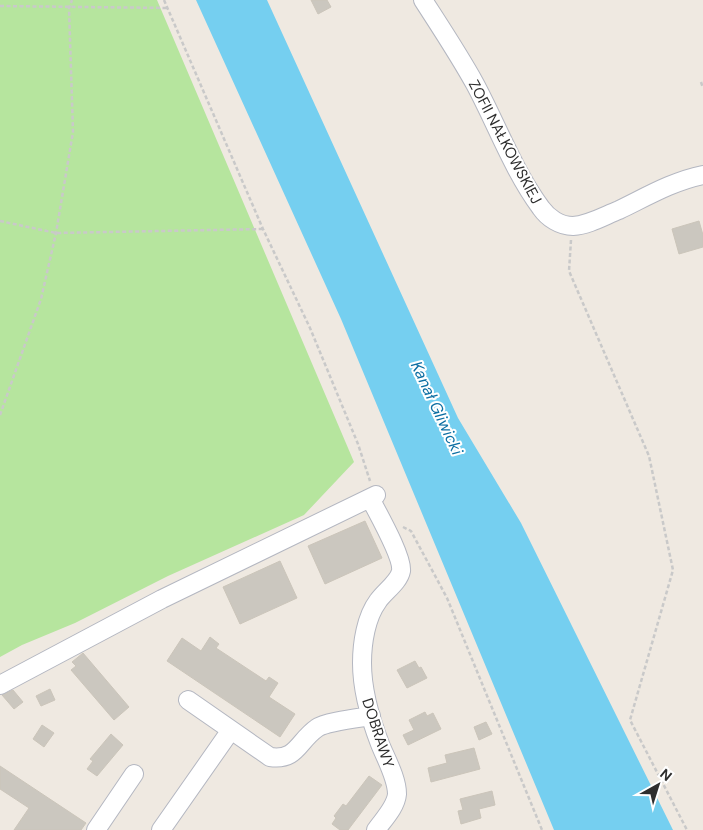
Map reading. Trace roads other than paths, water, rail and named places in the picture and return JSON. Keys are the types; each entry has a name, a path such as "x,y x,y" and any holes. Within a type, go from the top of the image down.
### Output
{"street":[{"name":"ZOFII NAŁKOWSKIEJ","path":"423,0 475,84 520,173 542,209 552,220 563,225 583,225 675,183 703,175"},
{"name":"DOBRAWY","path":"0,685 162,600 373,496 399,559 401,572 377,602 370,617 362,663 365,697 395,782 397,796 392,807 376,830"},
{"path":"188,700 270,757 281,758 290,755 318,727 371,716"},
{"path":"160,830 231,730"},
{"path":"96,830 134,774"}],"water":[{"name":"Kanał Gliwicki","path":"196,0 267,0 458,418 521,523 673,830 554,830 341,319"}]}
